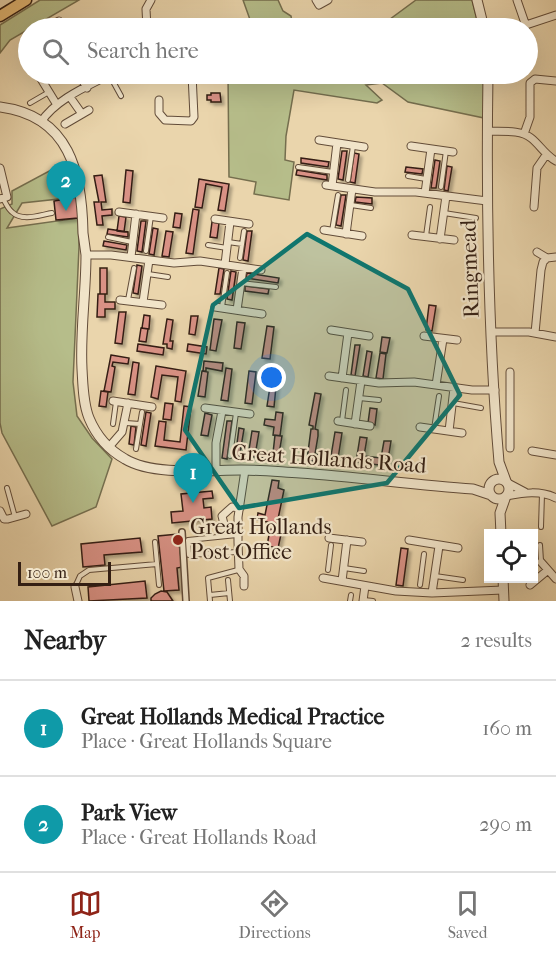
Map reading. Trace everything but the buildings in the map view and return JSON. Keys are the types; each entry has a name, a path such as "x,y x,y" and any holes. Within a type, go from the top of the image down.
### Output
{"main road":[{"path":"0,16 26,0"}],"street":[{"path":"146,18 146,9 151,0"},
{"path":"316,0 320,5 328,0"},
{"path":"477,0 482,18"},
{"path":"518,0 524,18"},
{"path":"538,22 556,15"},
{"path":"538,79 556,81"},
{"path":"44,84 57,105"},
{"path":"85,84 87,88"},
{"path":"41,122 57,105 94,84"},
{"path":"159,100 159,113 165,120 191,122 194,117 192,84"},
{"name":"Ringmead","path":"488,84 487,201 492,332 499,462 507,482"},
{"path":"524,134 530,117 530,84"},
{"path":"65,124 85,112 70,97"},
{"name":"Great Hollands Road","path":"0,107 24,112 41,122 66,148 75,166 82,194 86,255 81,349 84,396 89,418 109,447 126,460 153,468 245,470 473,489 492,496"},
{"path":"487,132 524,134 530,137 546,155 556,161"},
{"path":"320,140 364,147"},
{"path":"338,143 334,172 329,186 375,192 425,193 487,201"},
{"path":"411,146 450,152"},
{"path":"425,193 431,149"},
{"path":"534,207 537,168 546,155"},
{"path":"0,168 7,197 1,199"},
{"path":"346,234 352,189"},
{"path":"440,239 446,196"},
{"path":"119,212 163,218"},
{"path":"131,257 136,214"},
{"path":"215,219 249,224"},
{"path":"225,264 230,222"},
{"path":"328,231 362,236"},
{"path":"412,236 454,240"},
{"path":"537,252 547,258 556,257"},
{"path":"86,255 131,257 174,263 200,261 261,270"},
{"path":"535,333 541,270 547,258"},
{"path":"143,302 149,260"},
{"path":"237,310 243,268"},
{"path":"124,300 162,305"},
{"path":"218,307 262,314"},
{"path":"331,330 369,336"},
{"path":"492,332 535,333 556,337"},
{"path":"342,378 348,333"},
{"path":"424,336 457,340"},
{"path":"436,385 443,339"},
{"path":"510,372 510,448"},
{"path":"329,376 379,383 414,382 454,388 495,390"},
{"path":"355,424 361,381"},
{"path":"449,431 454,388"},
{"path":"115,401 152,406"},
{"path":"109,447 122,432 129,403"},
{"path":"496,406 510,407"},
{"path":"205,408 250,414"},
{"path":"216,470 216,443 222,411"},
{"path":"340,421 370,426"},
{"path":"420,427 462,433"},
{"path":"532,451 556,455"},
{"name":"Ringmead","path":"492,482 499,462"},
{"path":"244,586 244,576 239,569 238,533 245,470"},
{"path":"501,513 489,489 492,482 501,478 525,492"},
{"name":"Great Hollands Road","path":"473,489 492,482"},
{"path":"501,529 501,513 509,489 507,482"},
{"path":"492,496 500,499 525,492 556,498"},
{"path":"238,533 224,524 222,516 232,507 240,508"},
{"path":"0,512 4,519 26,514"},
{"path":"182,532 186,601"},
{"path":"342,581 347,540"},
{"path":"409,540 458,548"},
{"path":"330,541 362,542"},
{"path":"432,593 439,546"},
{"path":"541,562 556,579"},
{"path":"530,585 548,570"},
{"path":"323,578 396,591 455,597 503,590"},
{"path":"503,583 504,601"},
{"path":"363,600 365,586"},
{"path":"75,587 78,601"}],"lane":[{"path":"115,84 121,96"},
{"path":"30,103 49,92"},
{"path":"348,180 352,146"},
{"path":"441,187 450,152"},
{"path":"298,167 334,172"},
{"path":"408,176 427,179"},
{"path":"328,231 338,195"},
{"path":"1,199 12,213 25,218 52,213"},
{"path":"350,204 371,208"},
{"path":"426,237 430,207"},
{"path":"443,213 476,218"},
{"path":"146,251 151,216"},
{"path":"240,258 244,231"},
{"path":"108,237 132,242"},
{"path":"208,245 242,244"},
{"path":"124,300 134,268"},
{"path":"218,307 227,273"},
{"path":"147,274 168,277"},
{"path":"241,282 276,288"},
{"path":"340,421 346,390"},
{"path":"434,429 439,396"},
{"path":"359,398 379,400"},
{"path":"113,424 115,401"},
{"path":"452,403 481,408"},
{"path":"136,449 142,412"},
{"path":"230,456 236,413"},
{"path":"126,423 140,424"},
{"path":"7,488 15,518"},
{"path":"541,526 542,494"},
{"path":"238,533 188,540 189,555 238,552"},
{"path":"328,570 330,541"},
{"path":"155,542 159,585"},
{"path":"540,545 541,562"},
{"path":"330,552 345,555"},
{"path":"420,585 424,554"},
{"path":"75,587 80,576 89,570 157,564"},
{"path":"344,568 364,571"},
{"path":"423,568 463,580"},
{"path":"210,601 208,578 239,569"},
{"path":"228,580 230,601"},
{"path":"210,595 229,593"},
{"path":"350,601 351,595"},
{"path":"363,600 373,601"}],"highlighted area":[{"path":"307,234 408,289 460,395 387,483 239,508 185,430 213,305"}],"green space":[{"path":"40,0 79,0 48,18 18,18 18,35 10,40 0,53 0,25"},
{"path":"243,0 278,0 283,11 291,18 249,18"},
{"path":"416,0 472,0 476,18 392,18"},
{"path":"228,84 374,84 366,85 382,100 377,103 294,90 286,136 285,160 294,162 289,200 254,194 256,182 229,177"},
{"path":"383,84 484,84 484,118 408,102"},
{"path":"66,162 77,197 22,203 7,228 78,218 79,247 73,382 77,416 92,438 112,459 96,507 52,526 2,433 0,423 0,209 12,204 12,191"}],"place":[{"name":"Park View","path":"66,211"},
{"name":"Great Hollands Medical Practice","path":"193,503"},
{"name":"Great Hollands Post Office","path":"178,540"}]}
